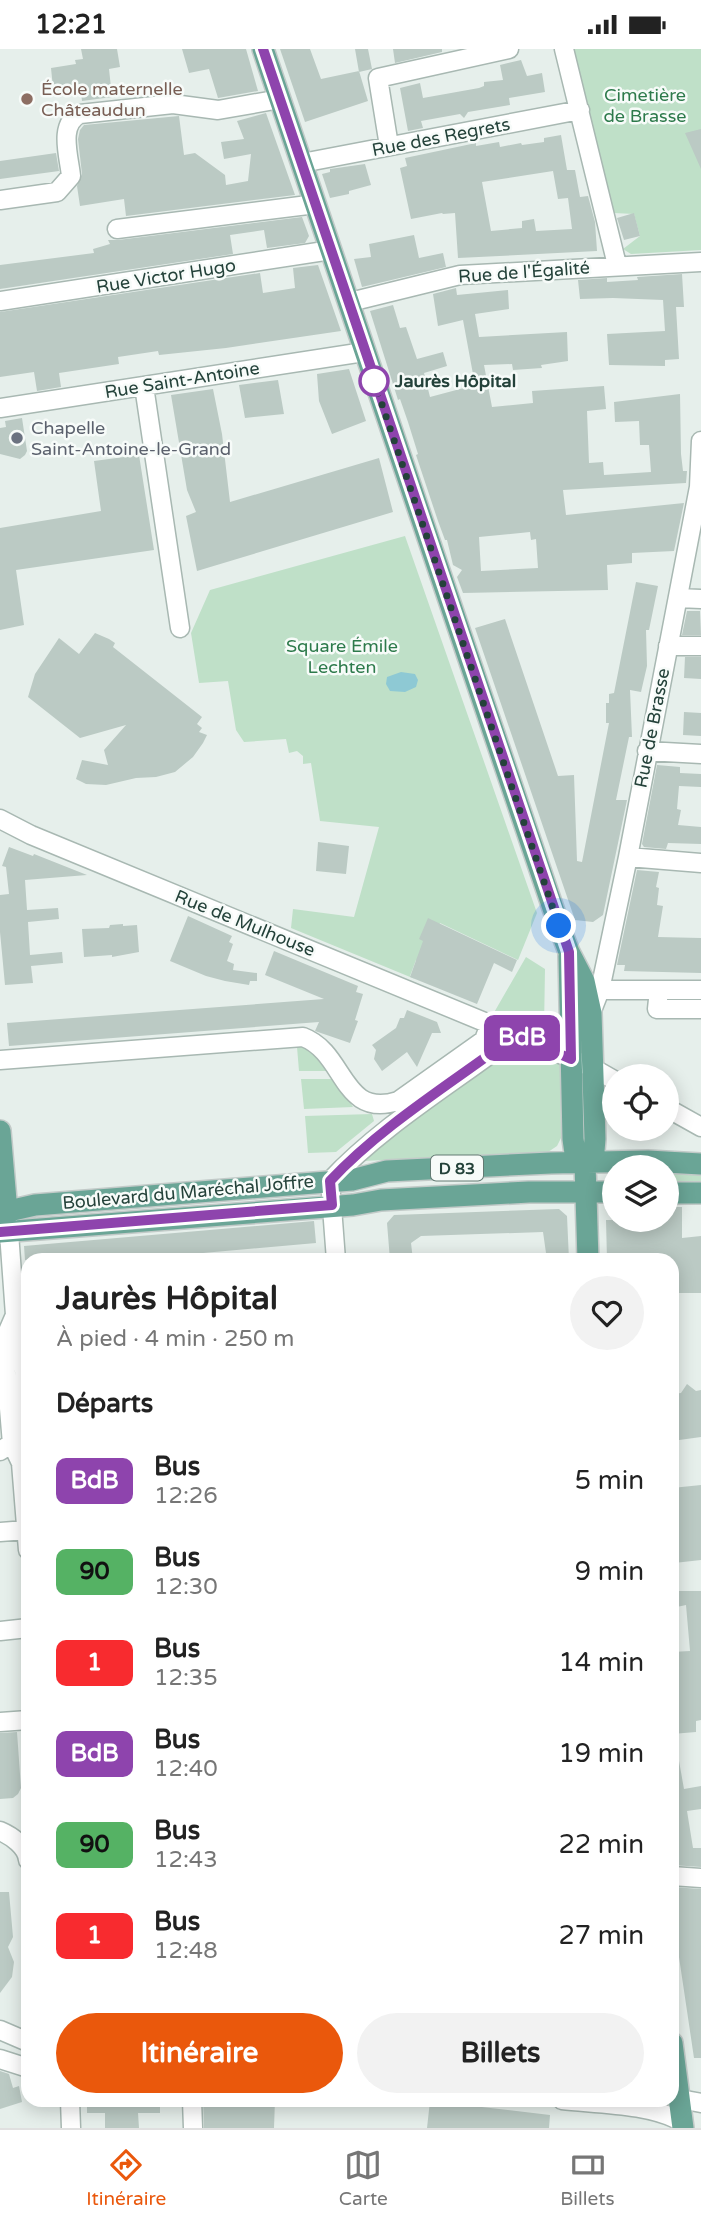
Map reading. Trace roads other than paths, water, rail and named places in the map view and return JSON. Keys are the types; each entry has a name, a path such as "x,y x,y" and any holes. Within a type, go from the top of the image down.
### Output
{"main road":[{"path":"263,49 569,952 584,981 591,1013 593,1068 594,1151 585,1163 588,1253"},
{"path":"569,952 573,1139 575,1153 585,1163"},
{"path":"0,1131 4,1222"},
{"name":"D 83","path":"585,1163 648,1161 701,1164"},
{"name":"Boulevard du Maréchal Joffre","path":"4,1222 34,1205 352,1180 379,1171 585,1163"},
{"name":"Boulevard du Maréchal Joffre","path":"4,1222 332,1205 516,1192 587,1192"},
{"name":"D 83","path":"587,1192 602,1192"},
{"path":"679,1193 701,1193"},
{"path":"679,2092 683,2125"}],"street":[{"path":"389,146 378,78 509,49"},
{"path":"564,49 617,265"},
{"path":"0,199 57,192 71,176 66,128 72,118 80,114 173,104 218,110 280,99"},
{"name":"Rue des Regrets","path":"302,163 579,110"},
{"path":"117,229 316,204"},
{"name":"Rue Victor Hugo","path":"0,301 331,250"},
{"name":"Rue de l'Égalité","path":"350,302 460,275 701,262"},
{"name":"Rue Saint-Antoine","path":"0,408 364,352"},
{"path":"144,386 180,628"},
{"name":"Rue de Brasse","path":"591,1013 600,990 628,857 678,598 699,487 701,441"},
{"path":"678,598 701,599"},
{"path":"668,646 701,646"},
{"path":"647,751 701,754"},
{"name":"Rue de Mulhouse","path":"0,820 602,1073"},
{"path":"628,857 701,863"},
{"path":"600,990 701,990"},
{"path":"659,990 657,1009 701,1009"},
{"path":"0,1060 303,1037 322,1048 355,1096 368,1104 384,1105 398,1101 484,1040 490,1024"},
{"path":"336,1253 330,1181 346,1164 401,1120 516,1035"},
{"path":"679,1114 701,1126"},
{"path":"4,1222 8,1322 20,1335 21,1347"},
{"path":"21,1437 6,1448 21,1464"},
{"path":"0,1532 21,1530"},
{"path":"0,1631 21,1629"},
{"path":"0,1722 21,1720"},
{"path":"0,1831 11,1836 21,1847"},
{"path":"679,1876 701,1878"},
{"path":"0,2030 21,2039"},
{"path":"0,2059 21,2066"},
{"path":"680,2099 701,2103"},
{"path":"70,2107 71,2128"},
{"path":"192,2107 193,2128"},
{"path":"620,2107 670,2115 683,2125"}],"water":[{"path":"401,672 415,674 418,680 416,687 405,692 390,691 386,684 387,677"}],"place":[{"name":"École maternelle Châteaudun","path":"27,99"},
{"name":"Jaurès Hôpital","path":"374,381"},
{"name":"Chapelle Saint-Antoine-le-Grand","path":"17,438"}],"park label":[{"name":"Cimetière de Brasse","path":"645,106"},
{"name":"Square Émile Lechten","path":"342,656"}]}
